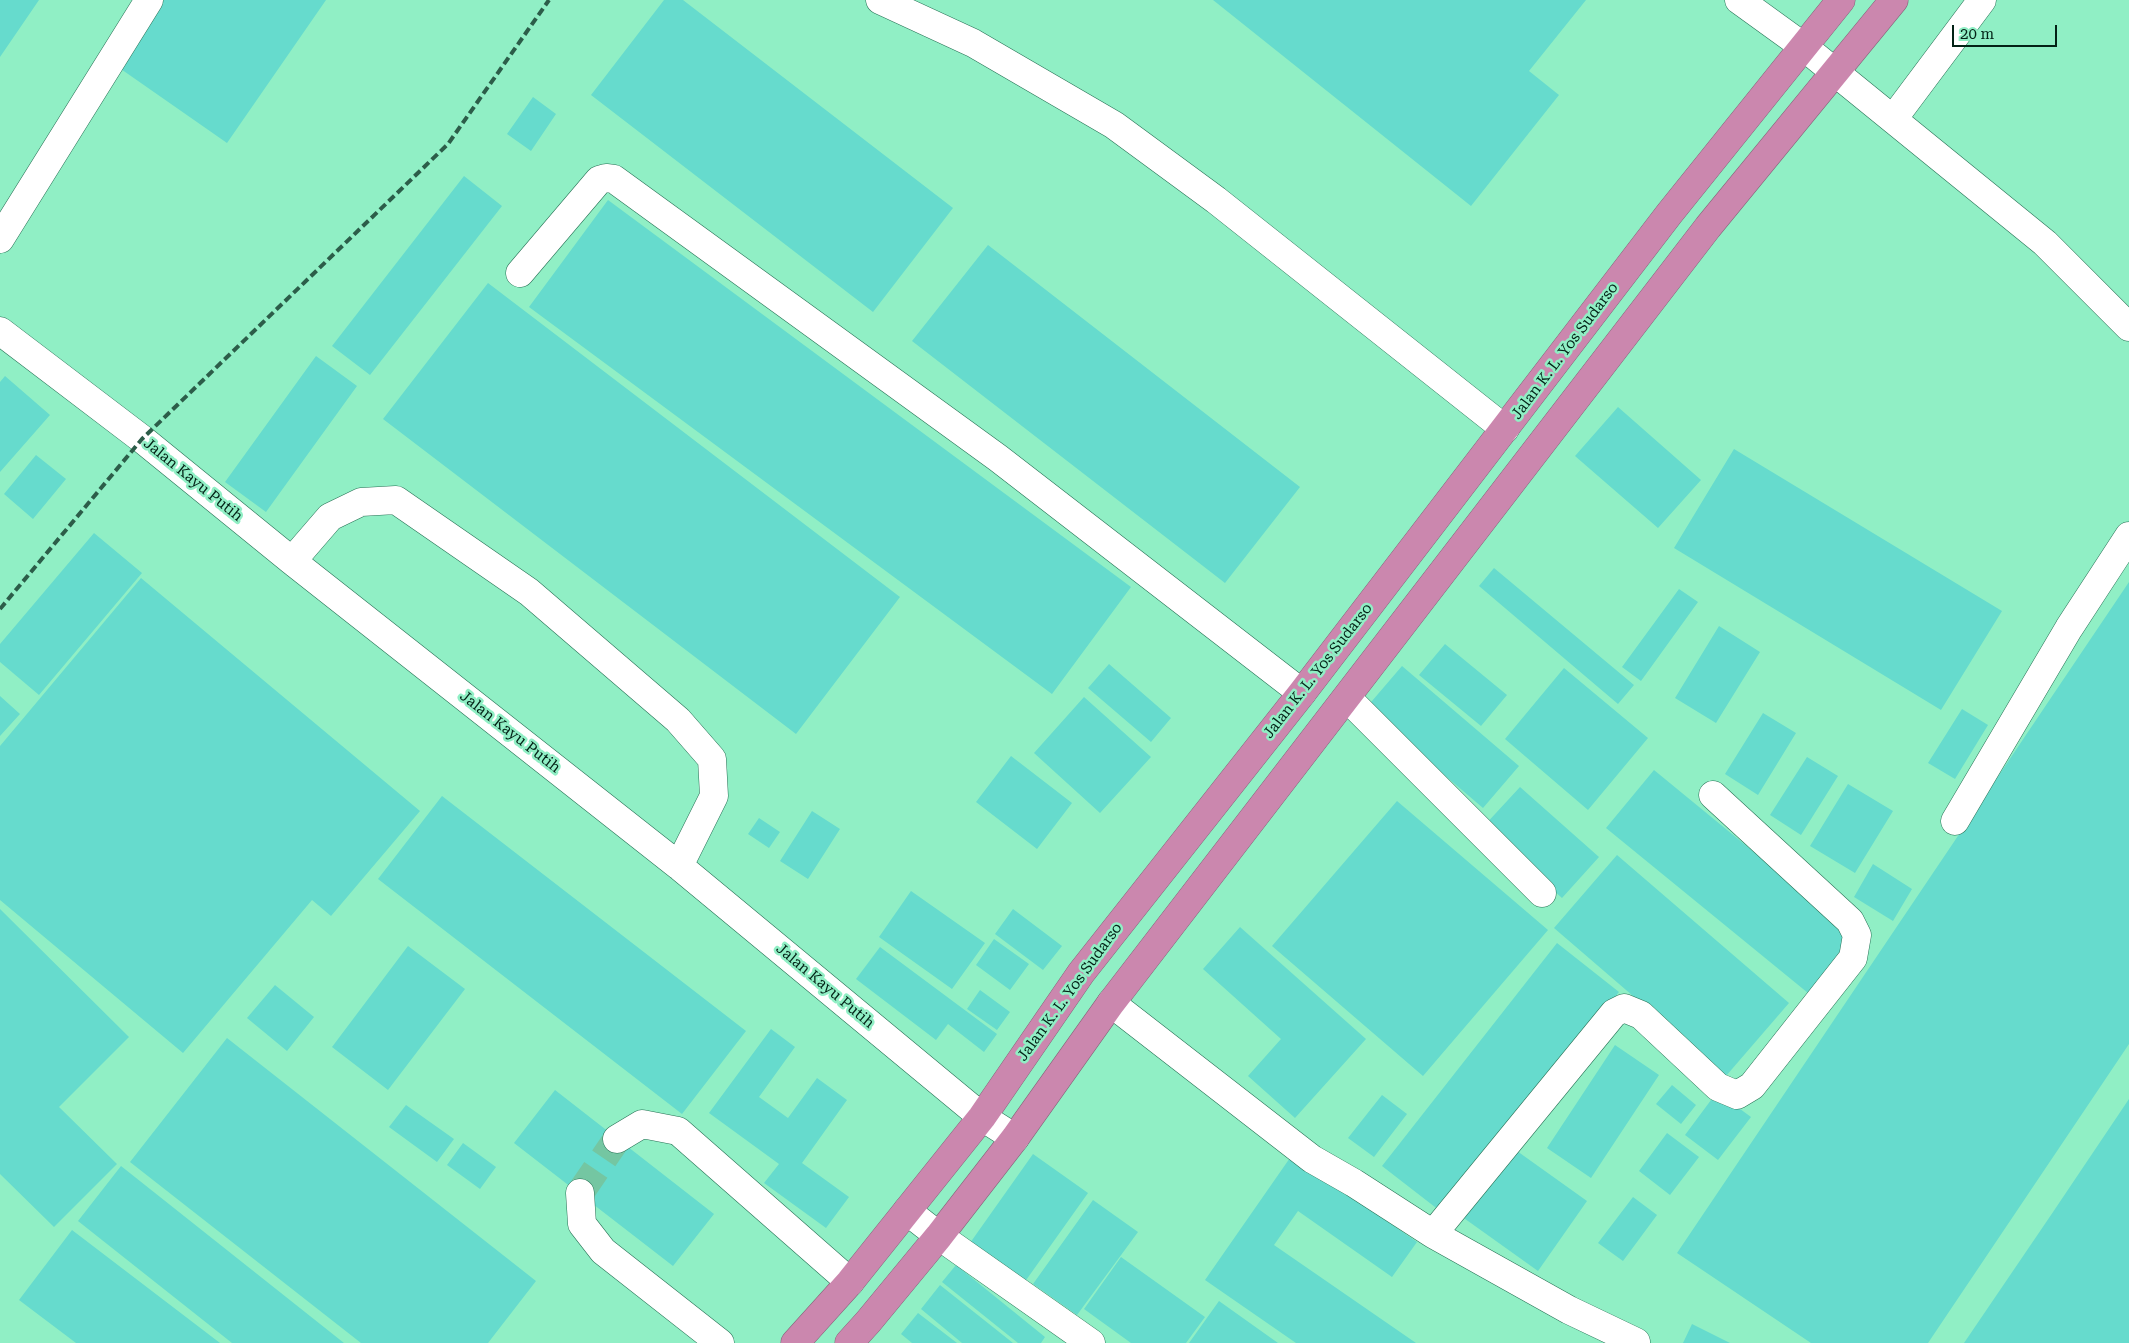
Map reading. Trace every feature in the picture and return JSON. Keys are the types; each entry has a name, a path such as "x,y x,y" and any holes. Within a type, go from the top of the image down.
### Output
{"highway":[{"name":"Jalan K. L. Yos Sudarso","path":"795,1343 850,1282 982,1117 1080,973 1302,693 1669,214 1841,0"},
{"path":"848,1343 868,1322 939,1236 1015,1138 1110,1003 1347,698 1708,227 1894,0"}],"street":[{"path":"0,238 149,0"},
{"path":"880,0 972,42 1114,125 1216,200 1505,429"},
{"path":"1739,0 1836,72 2045,242 2129,327"},
{"path":"1893,119 1982,0"},
{"path":"520,273 599,180 606,178 614,179 998,458 1302,693"},
{"name":"Jalan Kayu Putih","path":"0,331 142,439 292,561 679,866 982,1117 1015,1138"},
{"path":"292,561 330,516 361,502 396,500 529,592 678,720 712,759 714,796 679,866"},
{"path":"1955,821 2069,628 2129,536"},
{"path":"1347,698 1542,893"},
{"path":"1434,1234 1614,1013 1624,1008 1641,1015 1718,1087 1737,1095 1752,1086 1853,958 1857,935 1850,921 1713,795"},
{"path":"1110,1003 1312,1159 1434,1234 1569,1310 1636,1342"},
{"path":"618,1139 642,1124 678,1131 850,1282"},
{"path":"580,1193 582,1224 602,1251 720,1343"},
{"path":"907,1211 939,1236 1091,1343"}],"building":[{"path":"0,0 39,0 0,57"},
{"path":"164,0 326,0 227,143 118,67"},
{"path":"664,0 683,0 953,208 873,312 591,95"},
{"path":"1213,0 1586,0 1529,71 1559,95 1471,206"},
{"path":"533,97 556,114 531,151 507,134"},
{"path":"464,176 502,206 370,375 332,346"},
{"path":"608,200 1131,587 1052,694 529,307"},
{"path":"988,245 1300,487 1225,583 912,341"},
{"path":"488,283 900,597 796,734 383,419"},
{"path":"316,356 357,386 266,512 225,482"},
{"path":"5,376 50,415 0,472 0,382"},
{"path":"1618,407 1701,480 1658,528 1575,456"},
{"path":"1734,449 2002,611 1941,710 1674,548"},
{"path":"36,455 66,479 33,519 4,494"},
{"path":"94,533 142,573 39,695 0,662 0,644"},
{"path":"1494,568 1634,685 1618,704 1479,586"},
{"path":"141,578 420,811 331,916 312,900 183,1053 0,900 0,746"},
{"path":"2129,582 2129,1044 1928,1343 1811,1343 1677,1253"},
{"path":"1679,589 1698,602 1641,681 1622,667"},
{"path":"1719,626 1760,652 1716,723 1675,698"},
{"path":"1445,644 1507,695 1481,726 1419,675"},
{"path":"1109,664 1171,718 1151,742 1088,688"},
{"path":"1402,666 1519,766 1483,808 1366,708"},
{"path":"1564,668 1648,738 1588,810 1505,739"},
{"path":"0,696 20,714 0,736"},
{"path":"1084,697 1151,757 1100,813 1034,753"},
{"path":"1962,709 1988,725 1955,779 1928,763"},
{"path":"1763,713 1796,733 1758,795 1725,774"},
{"path":"1011,756 1072,803 1037,849 976,802"},
{"path":"1807,757 1838,776 1801,835 1770,815"},
{"path":"1654,770 1855,935 1808,993 1606,828"},
{"path":"1848,784 1893,811 1855,873 1810,846"},
{"path":"1520,787 1599,857 1562,898 1483,827"},
{"path":"442,796 746,1031 682,1114 378,879"},
{"path":"1397,801 1548,930 1423,1076 1272,946"},
{"path":"812,811 840,829 808,879 780,861"},
{"path":"759,818 780,832 769,848 748,834"},
{"path":"1617,855 1789,1003 1726,1076 1554,928"},
{"path":"1873,864 1912,889 1893,921 1854,897"},
{"path":"911,891 985,943 952,989 879,937"},
{"path":"0,909 129,1037 59,1107 117,1164 54,1227 0,1174"},
{"path":"1013,909 1062,946 1043,970 995,934"},
{"path":"1240,927 1366,1039 1295,1118 1248,1076 1281,1039 1203,969"},
{"path":"994,939 1029,964 1010,990 976,965"},
{"path":"1557,943 1619,992 1444,1214 1382,1166"},
{"path":"408,946 465,989 388,1090 332,1047"},
{"path":"880,947 997,1034 984,1052 948,1024 936,1040 856,979"},
{"path":"275,985 314,1017 287,1051 247,1018"},
{"path":"980,990 1010,1012 997,1030 967,1009"},
{"path":"771,1029 795,1047 759,1097 788,1118 817,1078 847,1100 802,1163 849,1197 826,1228 764,1183 779,1164 709,1113"},
{"path":"227,1038 536,1281 488,1343 361,1343 130,1162"},
{"path":"1615,1045 1659,1075 1591,1178 1547,1148"},
{"path":"1672,1085 1696,1105 1681,1124 1656,1104"},
{"path":"555,1090 714,1214 673,1266 514,1143"},
{"path":"1717,1092 1751,1117 1718,1160 1685,1135"},
{"path":"1382,1095 1407,1114 1374,1157 1348,1138"},
{"path":"2129,1099 2129,1343 1964,1343 2051,1215"},
{"path":"406,1105 454,1139 437,1162 389,1127"},
{"path":"1667,1133 1699,1157 1670,1195 1639,1171"},
{"path":"463,1143 496,1167 480,1189 447,1165"},
{"path":"1510,1146 1587,1201 1538,1271 1461,1216"},
{"path":"1033,1154 1088,1193 1024,1283 970,1243"},
{"path":"1292,1155 1417,1242 1392,1277 1298,1211 1274,1245 1416,1343 1296,1343 1205,1280"},
{"path":"121,1166 344,1343 232,1343 78,1221"},
{"path":"1633,1197 1657,1215 1623,1261 1598,1243"},
{"path":"1093,1200 1138,1232 1077,1315 1033,1284"},
{"path":"72,1230 220,1343 76,1343 19,1300"},
{"path":"1121,1257 1205,1317 1186,1343 1131,1343 1084,1309"},
{"path":"956,1265 1045,1337 1041,1343 1018,1343 942,1282"},
{"path":"940,1285 1013,1343 962,1343 921,1309"},
{"path":"1219,1301 1278,1343 1189,1343"},
{"path":"918,1313 957,1343 912,1343 901,1334"},
{"path":"1692,1324 1730,1343 1683,1343"}],"tunnel":[{"path":"580,1193 617,1139"}],"railway":[{"path":"0,609 142,439 448,144 549,0"}]}
